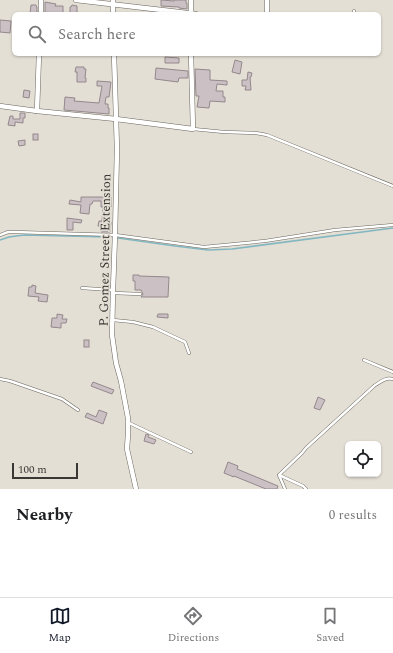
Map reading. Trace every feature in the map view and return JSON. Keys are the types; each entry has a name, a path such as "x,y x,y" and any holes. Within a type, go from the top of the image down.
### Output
{"street":[{"path":"41,0 41,12"},
{"path":"76,0 113,2 178,12"},
{"path":"191,0 191,12"},
{"path":"267,0 267,12"},
{"path":"37,111 39,56"},
{"name":"P. Gomez Street Extension","path":"114,56 117,149 112,320 113,342 116,363 127,408 129,423 127,449 136,489"},
{"path":"0,106 192,129 191,56"}],"lane":[{"path":"192,129 267,135 393,186"},
{"path":"0,235 8,232 14,232 115,235 204,247 265,241 335,230 393,224"},
{"path":"82,288 140,294"},
{"path":"112,320 133,322 153,327 185,342 189,353"},
{"path":"364,360 393,372"},
{"path":"279,475 306,448 374,386 383,380 390,378 393,379"},
{"path":"0,379 62,399 78,410"},
{"path":"129,423 191,452"},
{"path":"279,475 285,489"},
{"path":"279,475 303,486 306,489"}],"building":[{"path":"161,0 186,0 187,9 161,6"},
{"path":"45,2 56,4 55,6 63,6 63,12 45,12"},
{"path":"31,5 36,5 37,12 30,12"},
{"path":"72,5 77,6 77,12 70,12"},
{"path":"0,20 11,21 10,33 0,32"},
{"path":"165,57 179,58 179,63 165,63"},
{"path":"235,60 242,62 240,74 232,72"},
{"path":"76,67 84,67 84,69 86,69 86,82 77,82 77,72 75,72"},
{"path":"156,68 188,71 188,78 179,78 178,82 155,79"},
{"path":"195,69 210,70 210,80 227,81 227,85 217,84 216,91 223,91 225,102 210,101 209,108 197,107 199,96 196,96"},
{"path":"248,72 252,73 250,77 251,90 245,90 246,86 242,86 242,80 247,80"},
{"path":"97,81 111,82 109,97 106,97 105,104 108,104 109,114 64,110 65,97 75,98 74,101 99,103 102,86 97,86"},
{"path":"24,90 30,91 29,98 23,97"},
{"path":"20,113 25,113 23,123 15,122 15,126 8,125 10,116 13,116 13,119 20,119"},
{"path":"33,134 38,134 38,140 33,140"},
{"path":"25,140 25,145 19,146 18,141"},
{"path":"81,197 111,197 109,215 106,214 105,221 111,222 110,232 101,232 102,226 98,226 99,221 102,221 103,207 101,207 101,201 93,201 92,204 90,204 89,214 80,213 81,205 69,204 70,200 81,202"},
{"path":"67,218 82,220 81,223 73,222 73,230 67,230"},
{"path":"133,275 169,277 168,297 141,297 143,294 141,290 135,290"},
{"path":"32,285 36,286 35,293 48,295 47,302 38,301 39,297 28,296 29,287 32,287"},
{"path":"57,314 63,315 62,319 67,319 66,323 61,323 61,328 51,327 52,318 57,318"},
{"path":"158,314 168,314 168,318 157,317"},
{"path":"84,340 89,340 89,347 84,347"},
{"path":"93,382 114,390 112,394 91,386"},
{"path":"318,397 325,400 320,410 314,408"},
{"path":"99,410 107,413 103,424 85,417 87,413 96,417"},
{"path":"146,434 149,435 148,437 156,440 154,444 144,441"},
{"path":"228,462 238,466 237,469 278,486 277,489 266,489 224,473"}],"waterway":[{"path":"118,238 208,250 232,249 393,228"},
{"path":"0,240 24,235 109,237"}]}
